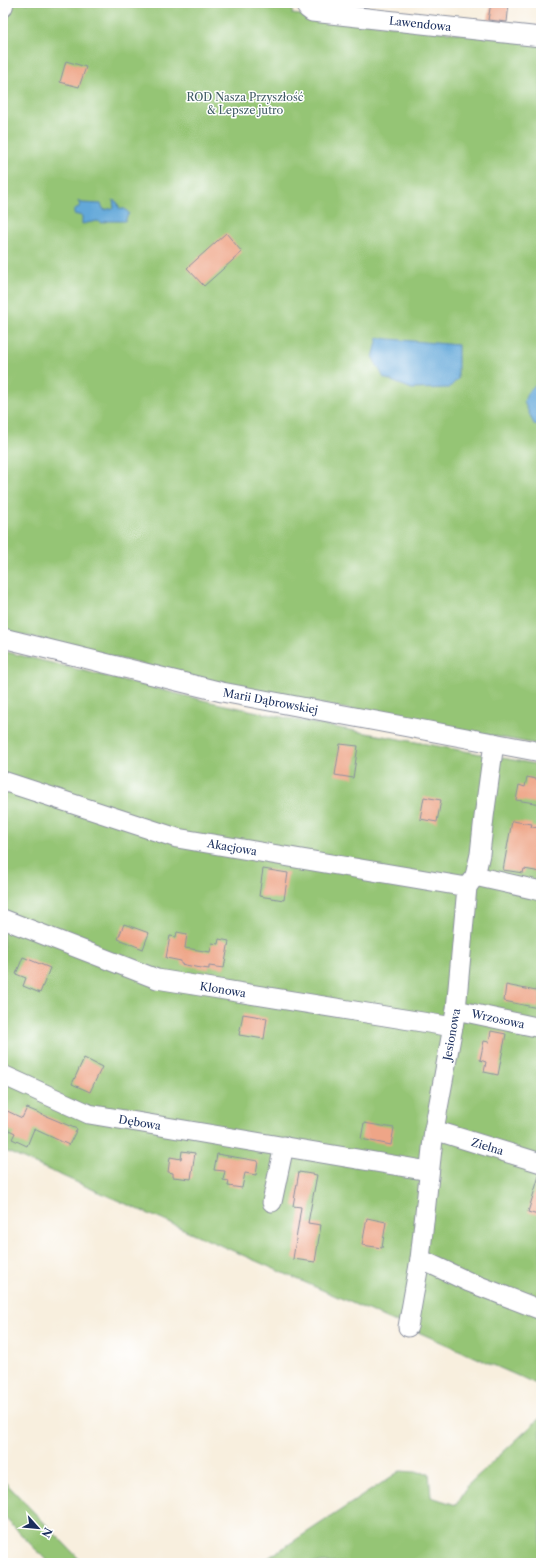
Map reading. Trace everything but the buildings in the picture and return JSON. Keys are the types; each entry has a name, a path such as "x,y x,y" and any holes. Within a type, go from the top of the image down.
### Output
{"street":[{"path":"3,7 4,3"},
{"name":"Lawendowa","path":"304,3 312,12 541,37"},
{"name":"Marii Dąbrowskiej","path":"3,638 222,692 541,752"},
{"name":"Jesionowa","path":"408,1327 420,1259 434,1130 454,1018 471,881 480,854 494,743"},
{"name":"Akacjowa","path":"3,781 177,838 541,891"},
{"name":"Klonowa","path":"3,919 157,978 454,1018"},
{"name":"Wrzosowa","path":"454,1018 541,1028"},
{"name":"Dębowa","path":"3,1075 88,1114 429,1171"},
{"name":"Zielna","path":"434,1130 541,1163"},
{"path":"272,1202 284,1146"},
{"path":"420,1259 469,1282 541,1310"}],"green space":[{"name":"ROD Nasza Przyszłość & Lepsze jutro","path":"12,3 294,3 292,14 541,43 541,745 250,691 3,630 3,40"},
{"path":"3,651 211,702 301,721 541,765 541,1386 3,1150"},
{"path":"541,1417 541,1563 262,1563 400,1471 429,1473 431,1497 456,1505 469,1484"},
{"path":"3,1480 83,1563 49,1563 3,1516"}],"water":[{"path":"78,200 82,203 101,204 104,210 114,208 113,200 117,202 120,209 125,209 129,213 125,221 108,221 102,223 97,221 82,224 82,216 74,214 74,210 80,206"},
{"path":"378,338 458,345 458,379 449,388 412,389 384,378 373,358"},
{"path":"541,379 541,426 534,424 524,402 527,393"}]}
